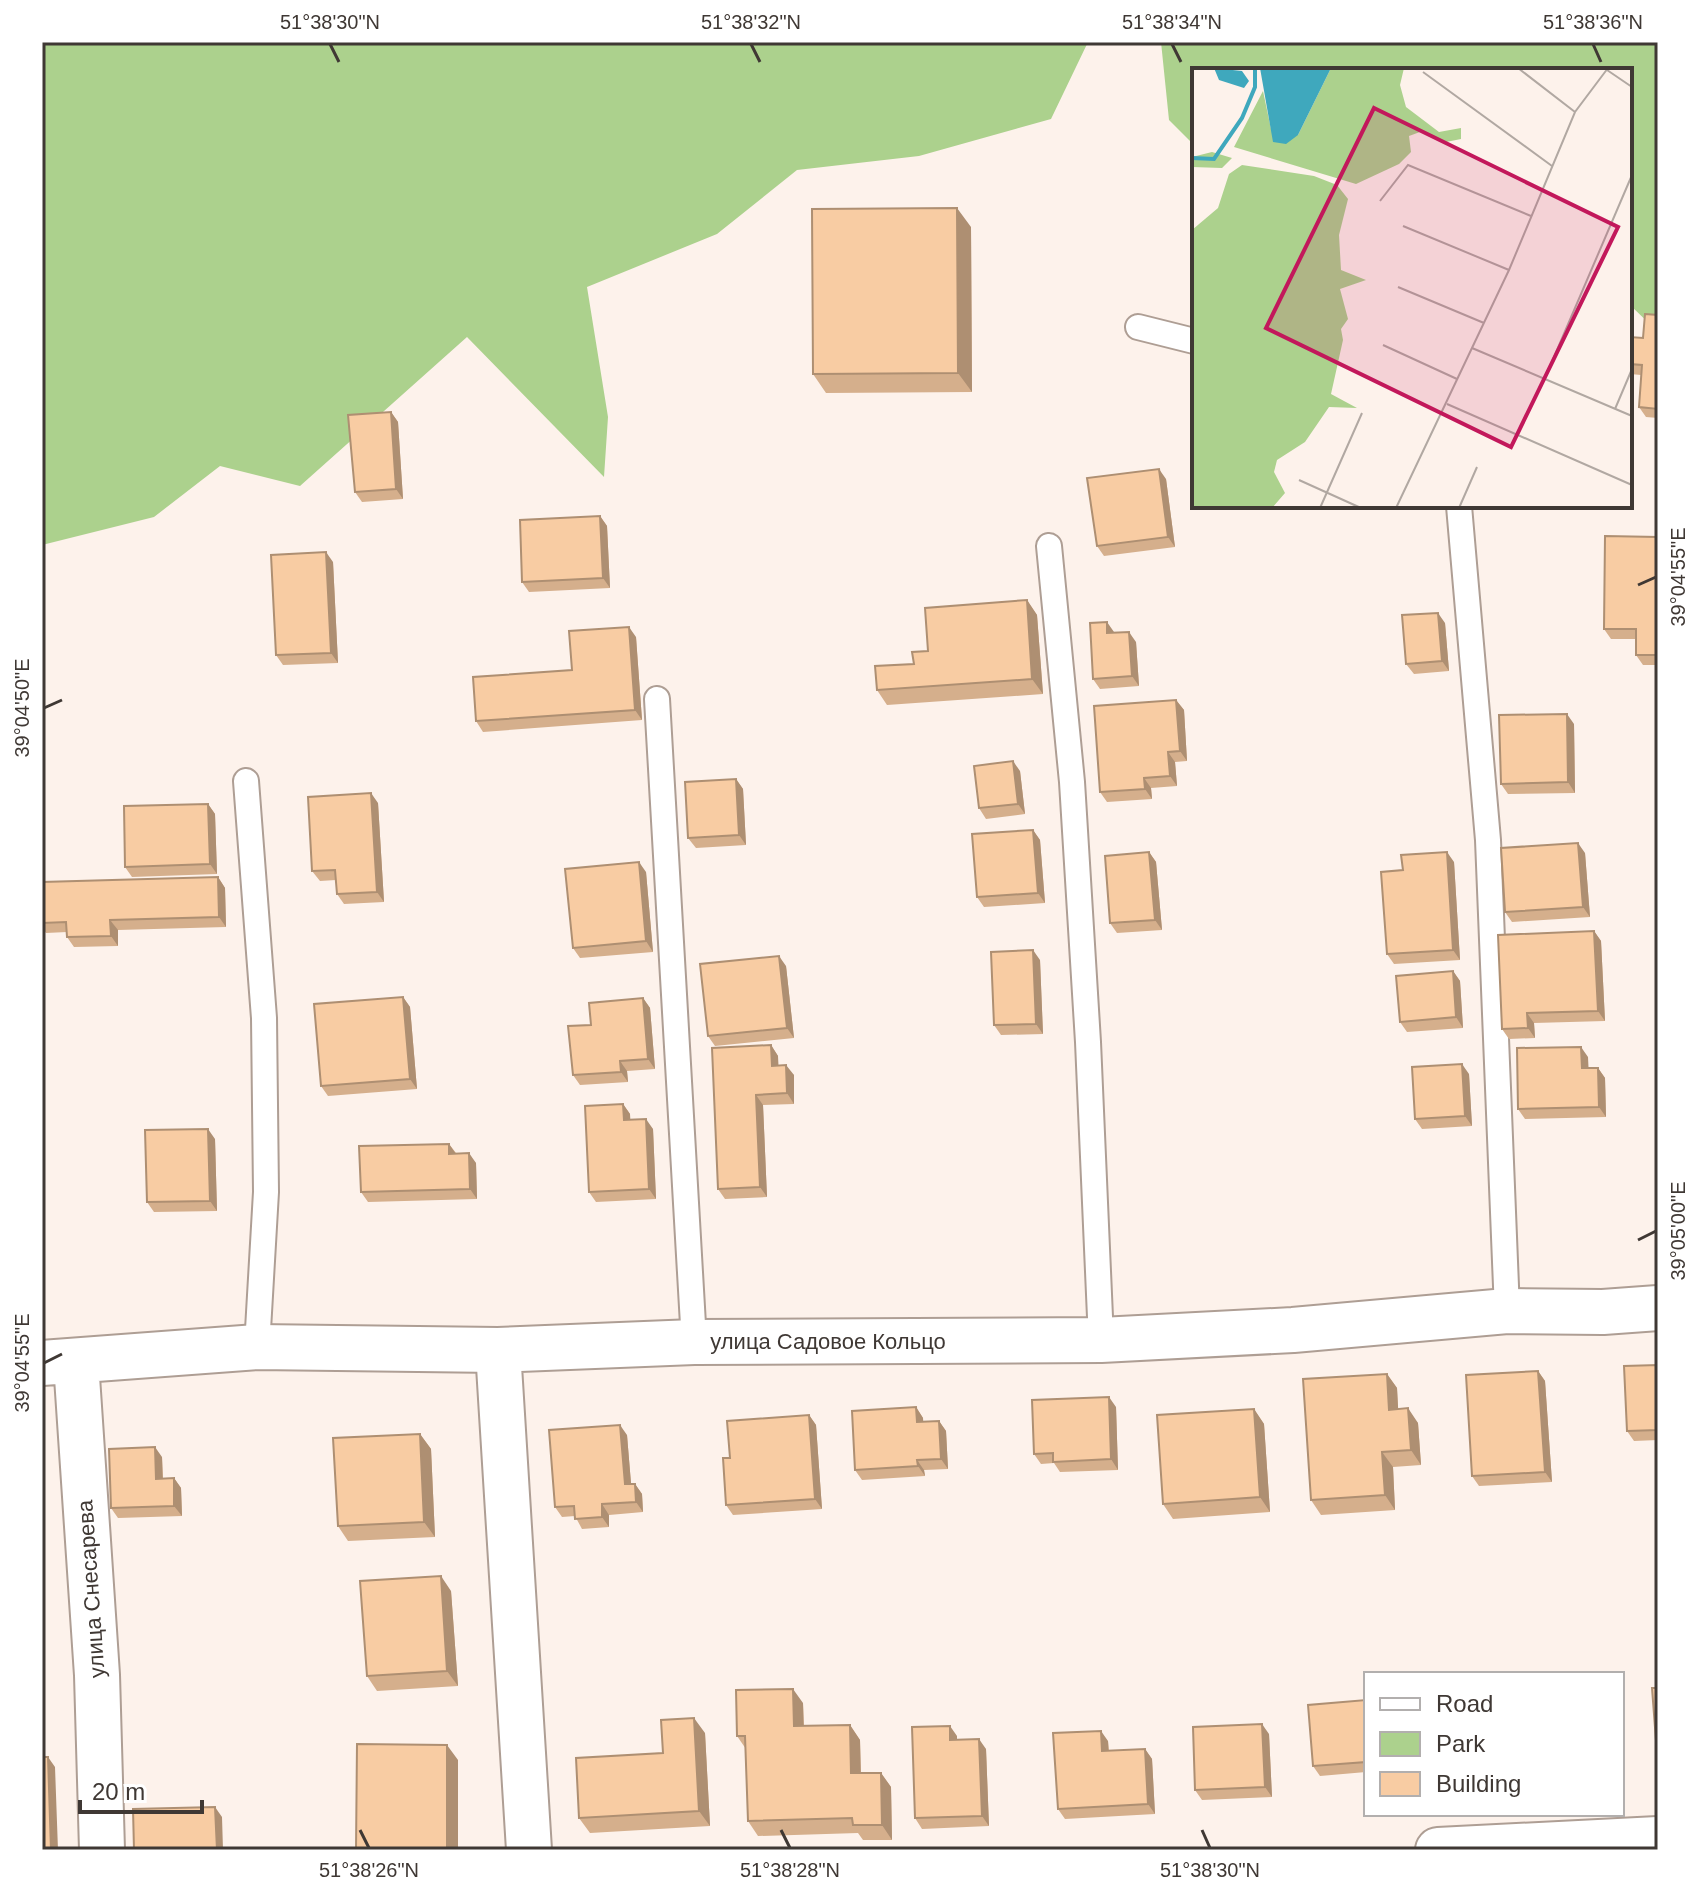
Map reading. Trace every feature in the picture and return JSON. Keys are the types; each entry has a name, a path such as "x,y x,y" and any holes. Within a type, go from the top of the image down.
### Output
{"street":[{"name":"улица Садовое Кольцо","path":"59,1362 257,1347 498,1350 694,1342 1101,1340 1293,1330 1507,1311 1603,1312 1658,1308"},
{"path":"498,1350 529,1850"},
{"name":"улица Снесарева","path":"59,1362 97,1675 102,1850"},
{"path":"1438,1850 1658,1839"}],"lane":[{"path":"1138,327 1192,340"},
{"path":"1459,508 1488,840 1507,1311"},
{"path":"1049,546 1075,828 1101,1340"},
{"path":"657,699 694,1342"},
{"path":"246,781 264,1018 266,1192 257,1347"}],"green space":[{"path":"42,42 1088,42 1051,119 919,156 797,170 717,234 587,287 608,417 604,477 467,337 300,486 220,466 154,517 42,545"},
{"path":"1161,42 1658,42 1658,332 1632,307 1632,68 1192,68 1192,143 1169,120"}],"building":[{"path":"957,208 958,373 813,374 812,209"},
{"path":"1645,314 1658,315 1658,409 1639,407 1642,365 1632,364 1632,337 1643,338"},
{"path":"391,412 396,489 355,492 348,415"},
{"path":"1159,469 1168,537 1097,546 1087,478"},
{"path":"600,516 603,578 522,582 520,520"},
{"path":"1605,536 1658,537 1658,655 1636,655 1636,629 1604,629"},
{"path":"326,552 331,653 276,655 271,555"},
{"path":"1027,600 1032,679 877,690 875,666 914,664 912,652 928,651 925,608"},
{"path":"1438,613 1442,661 1406,664 1402,615"},
{"path":"1107,622 1107,633 1129,632 1132,676 1093,679 1090,623"},
{"path":"629,627 635,710 476,721 473,677 572,670 569,631"},
{"path":"1176,700 1180,751 1168,752 1170,776 1144,778 1145,789 1100,792 1094,706"},
{"path":"1567,714 1568,782 1501,784 1499,715"},
{"path":"1013,761 1018,804 979,808 974,766"},
{"path":"736,779 739,835 688,838 685,782"},
{"path":"371,793 377,892 337,894 335,870 312,871 308,797"},
{"path":"208,804 210,864 125,867 124,806"},
{"path":"1033,830 1038,893 977,897 972,834"},
{"path":"1578,843 1583,907 1505,912 1501,848"},
{"path":"1149,852 1155,920 1110,923 1105,856"},
{"path":"1447,852 1453,950 1387,954 1381,872 1403,870 1401,855"},
{"path":"639,862 646,941 573,948 565,869"},
{"path":"218,877 219,917 110,920 111,936 67,937 66,922 42,923 42,882"},
{"path":"1594,931 1598,1011 1527,1013 1528,1028 1502,1029 1498,935"},
{"path":"1033,950 1036,1024 994,1025 991,952"},
{"path":"779,956 787,1028 708,1036 700,964"},
{"path":"1453,971 1456,1017 1400,1022 1396,976"},
{"path":"403,997 410,1079 321,1086 314,1004"},
{"path":"643,998 648,1059 620,1061 621,1072 573,1075 568,1026 591,1025 589,1003"},
{"path":"771,1045 772,1066 786,1065 787,1093 756,1095 760,1187 718,1189 712,1048"},
{"path":"1581,1047 1582,1068 1598,1068 1599,1107 1518,1109 1517,1048"},
{"path":"1462,1064 1465,1116 1415,1119 1412,1067"},
{"path":"623,1104 624,1120 646,1119 649,1189 589,1192 585,1106"},
{"path":"208,1129 210,1201 147,1202 145,1130"},
{"path":"449,1144 449,1154 469,1153 470,1189 361,1192 359,1146"},
{"path":"1658,1365 1658,1430 1627,1431 1624,1366"},
{"path":"1538,1371 1545,1472 1472,1476 1466,1375"},
{"path":"1387,1374 1389,1410 1408,1408 1411,1450 1382,1452 1385,1495 1311,1500 1303,1379"},
{"path":"1109,1397 1111,1459 1053,1462 1053,1453 1034,1454 1032,1400"},
{"path":"916,1407 917,1422 939,1421 941,1459 917,1460 918,1466 855,1470 852,1411"},
{"path":"1254,1409 1260,1497 1163,1504 1157,1415"},
{"path":"809,1415 815,1499 726,1505 723,1458 730,1458 727,1421"},
{"path":"620,1425 625,1484 635,1484 636,1502 602,1504 602,1517 575,1519 574,1506 555,1507 549,1430"},
{"path":"420,1434 424,1522 338,1526 333,1438"},
{"path":"155,1447 156,1479 174,1478 174,1506 111,1508 109,1449"},
{"path":"441,1576 447,1671 367,1676 360,1581"},
{"path":"1652,1688 1658,1688 1658,1767"},
{"path":"793,1689 794,1726 850,1725 851,1773 881,1773 882,1825 853,1825 852,1818 748,1821 745,1736 737,1736 736,1690"},
{"path":"1364,1700 1364,1762 1313,1766 1308,1705"},
{"path":"694,1718 699,1811 579,1818 576,1758 663,1753 661,1720"},
{"path":"1262,1724 1265,1787 1195,1790 1193,1727"},
{"path":"950,1726 950,1740 979,1739 982,1816 915,1818 912,1727"},
{"path":"1101,1731 1102,1751 1145,1749 1148,1804 1058,1809 1053,1733"},
{"path":"357,1744 447,1745 447,1850 356,1850"},
{"path":"42,1757 48,1757 51,1850 42,1850"},
{"path":"215,1807 217,1850 134,1850 133,1809"}]}
